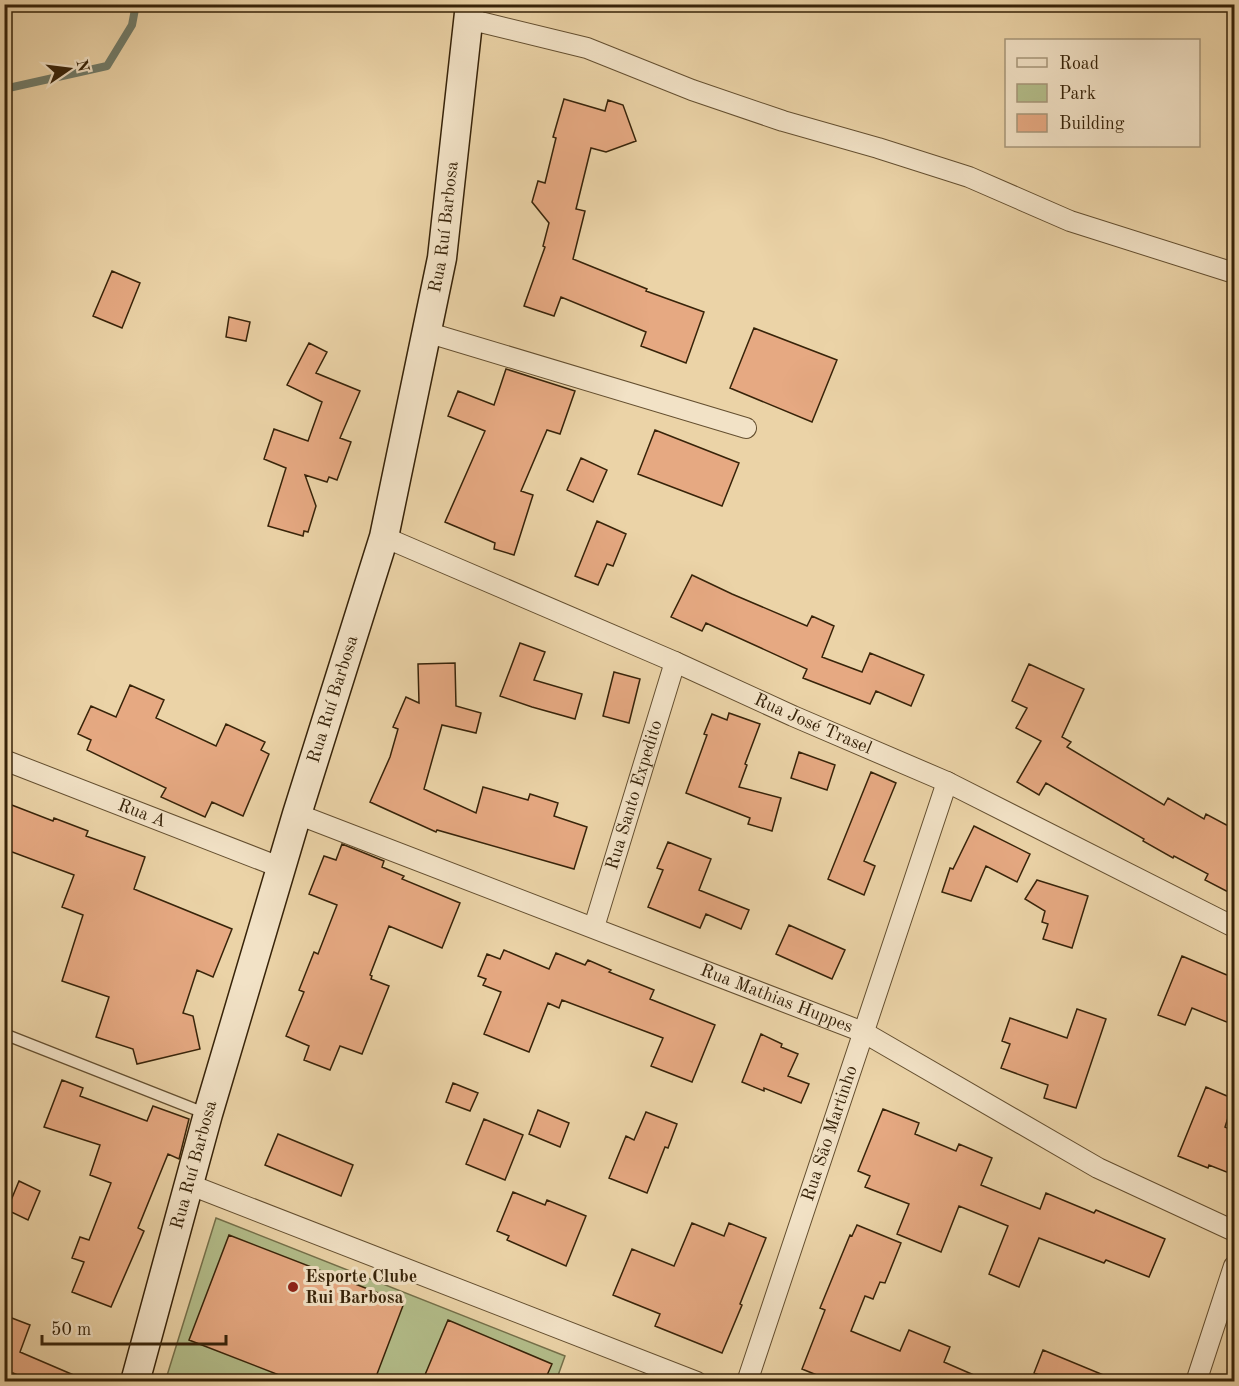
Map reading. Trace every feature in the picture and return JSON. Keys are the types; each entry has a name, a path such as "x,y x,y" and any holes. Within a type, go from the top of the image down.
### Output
{"main road":[{"name":"Rua Ruí Barbosa","path":"135,1382 208,1114 297,814 384,537 442,258 469,12"}],"street":[{"path":"469,12 587,48 692,90 783,121 969,177 1070,221 1234,273"},
{"path":"426,332 746,428"},
{"name":"Rua José Trasel","path":"384,537 947,782 1234,927"},
{"name":"Rua Santo Expedito","path":"594,927 675,662"},
{"name":"Rua A","path":"4,760 282,868"},
{"name":"Rua São Martinho","path":"747,1382 947,782"},
{"name":"Rua Mathias Huppes","path":"297,814 863,1032 1098,1168 1234,1232"},
{"path":"188,1184 697,1382"},
{"path":"1196,1382 1234,1266"}],"lane":[{"path":"4,1034 208,1114"}],"green space":[{"name":"Esporte Clube Rui Barbosa","path":"216,1218 565,1356 556,1381 165,1382"}],"building":[{"path":"564,99 605,111 608,100 623,105 636,141 606,152 591,148 576,209 585,211 573,259 647,289 646,291 704,312 686,363 641,346 646,332 561,297 554,316 524,306 545,247 543,246 549,223 532,202 538,181 545,183 556,138 553,137"},
{"path":"112,271 140,283 122,328 93,316"},
{"path":"229,317 250,322 246,341 226,337"},
{"path":"754,328 837,360 812,422 730,388"},
{"path":"309,343 327,352 316,373 360,391 340,438 351,442 337,480 329,477 327,482 305,475 316,506 308,532 304,531 303,536 268,526 286,468 264,459 274,429 308,441 322,402 287,385"},
{"path":"506,369 575,391 560,434 547,430 521,491 533,495 514,555 494,549 495,543 445,522 485,431 448,416 458,391 494,405"},
{"path":"655,430 739,463 722,506 638,474"},
{"path":"581,458 607,470 593,502 567,490"},
{"path":"597,521 626,534 613,566 607,564 598,585 575,576"},
{"path":"692,575 807,626 812,616 834,626 822,657 862,672 870,653 924,675 911,706 876,691 870,704 803,678 807,669 706,623 702,631 671,617"},
{"path":"520,643 545,652 534,680 582,694 575,719 500,696"},
{"path":"455,663 456,706 481,713 476,733 442,725 424,789 476,813 483,787 528,800 530,794 558,803 554,816 587,827 574,869 437,830 436,832 370,802 390,757 398,729 393,727 406,697 419,703 418,664"},
{"path":"1029,664 1084,689 1062,737 1071,742 1067,747 1164,805 1168,798 1204,819 1206,814 1234,829 1234,895 1205,880 1208,874 1174,856 1173,858 1046,783 1039,795 1017,782 1041,741 1016,728 1027,708 1012,701"},
{"path":"614,672 640,679 629,723 603,716"},
{"path":"130,685 164,700 156,718 216,746 226,724 265,742 261,750 269,754 243,816 212,802 205,817 161,797 166,788 87,750 91,740 78,734 91,706 116,717"},
{"path":"729,713 760,724 739,787 781,798 772,831 748,824 750,818 686,793 707,735 704,734 712,714 727,720"},
{"path":"799,752 835,765 827,790 791,778"},
{"path":"871,772 896,783 864,861 875,866 864,895 828,879"},
{"path":"4,802 53,821 54,818 88,831 86,836 145,857 134,889 232,929 213,977 197,970 183,1013 193,1016 200,1049 137,1064 133,1049 96,1037 109,997 62,981 83,915 62,907 74,875 4,849"},
{"path":"974,826 1030,854 1017,882 986,866 971,901 942,892 950,868 953,869"},
{"path":"668,842 711,859 699,890 749,910 741,929 706,914 700,928 648,907 663,870 657,868"},
{"path":"342,844 384,861 382,867 404,876 402,879 460,903 442,948 389,926 370,975 371,979 389,986 362,1054 340,1046 330,1070 304,1060 309,1046 286,1036 304,992 299,990 314,952 318,954 337,905 309,894 324,856 336,860"},
{"path":"1037,880 1088,896 1072,948 1043,939 1048,924 1042,922 1045,911 1025,899"},
{"path":"789,925 845,950 832,979 776,954"},
{"path":"504,950 549,969 556,953 585,965 588,960 611,970 609,972 654,990 650,999 715,1025 692,1082 651,1066 663,1038 562,1000 559,1008 548,1003 529,1052 484,1034 501,992 483,985 486,979 478,976 487,954 500,959"},
{"path":"1182,956 1234,978 1234,1025 1192,1008 1185,1025 1158,1015"},
{"path":"1077,1009 1106,1019 1076,1108 1044,1098 1048,1085 1001,1068 1010,1044 1002,1041 1010,1018 1067,1038"},
{"path":"761,1034 782,1044 781,1047 798,1054 788,1076 809,1084 801,1103 742,1082"},
{"path":"62,1080 83,1088 80,1096 147,1121 153,1106 189,1119 179,1159 168,1154 138,1228 144,1231 111,1307 72,1292 84,1262 72,1258 80,1237 89,1240 111,1183 90,1175 100,1145 44,1127"},
{"path":"453,1083 478,1093 470,1111 446,1102"},
{"path":"1206,1087 1234,1099 1225,1127 1234,1131 1234,1175 1178,1156"},
{"path":"883,1109 919,1123 915,1134 956,1151 959,1144 992,1158 981,1185 1040,1209 1046,1193 1094,1213 1096,1210 1165,1239 1149,1277 1106,1260 1104,1263 1039,1238 1019,1287 989,1274 1008,1226 959,1206 941,1252 897,1234 909,1204 865,1187 870,1176 858,1171"},
{"path":"538,1110 569,1123 560,1147 529,1134"},
{"path":"646,1112 677,1124 668,1148 665,1147 647,1193 609,1178 626,1136 634,1140"},
{"path":"484,1119 523,1135 505,1180 466,1164"},
{"path":"278,1134 353,1165 341,1196 265,1165"},
{"path":"19,1181 40,1191 28,1220 7,1210"},
{"path":"513,1192 545,1205 547,1200 586,1216 566,1266 507,1240 509,1236 497,1231"},
{"path":"692,1223 724,1236 729,1223 766,1238 722,1353 655,1326 660,1314 613,1295 632,1249 674,1266"},
{"path":"857,1225 901,1243 885,1283 880,1282 873,1299 865,1296 851,1331 900,1351 909,1330 950,1347 944,1362 990,1382 834,1382 802,1369 825,1310 820,1308 850,1235 852,1236"},
{"path":"229,1235 404,1303 374,1382 297,1382 189,1340"},
{"path":"4,1315 30,1325 20,1352 90,1382 34,1382 13,1373 9,1382 4,1382"},
{"path":"448,1320 552,1364 544,1382 422,1382"},
{"path":"1043,1350 1118,1382 1056,1382 1034,1373"}],"waterway":[{"path":"4,89 107,66 132,25 136,4"}],"place":[{"name":"Esporte Clube Rui Barbosa","path":"293,1287"}]}
